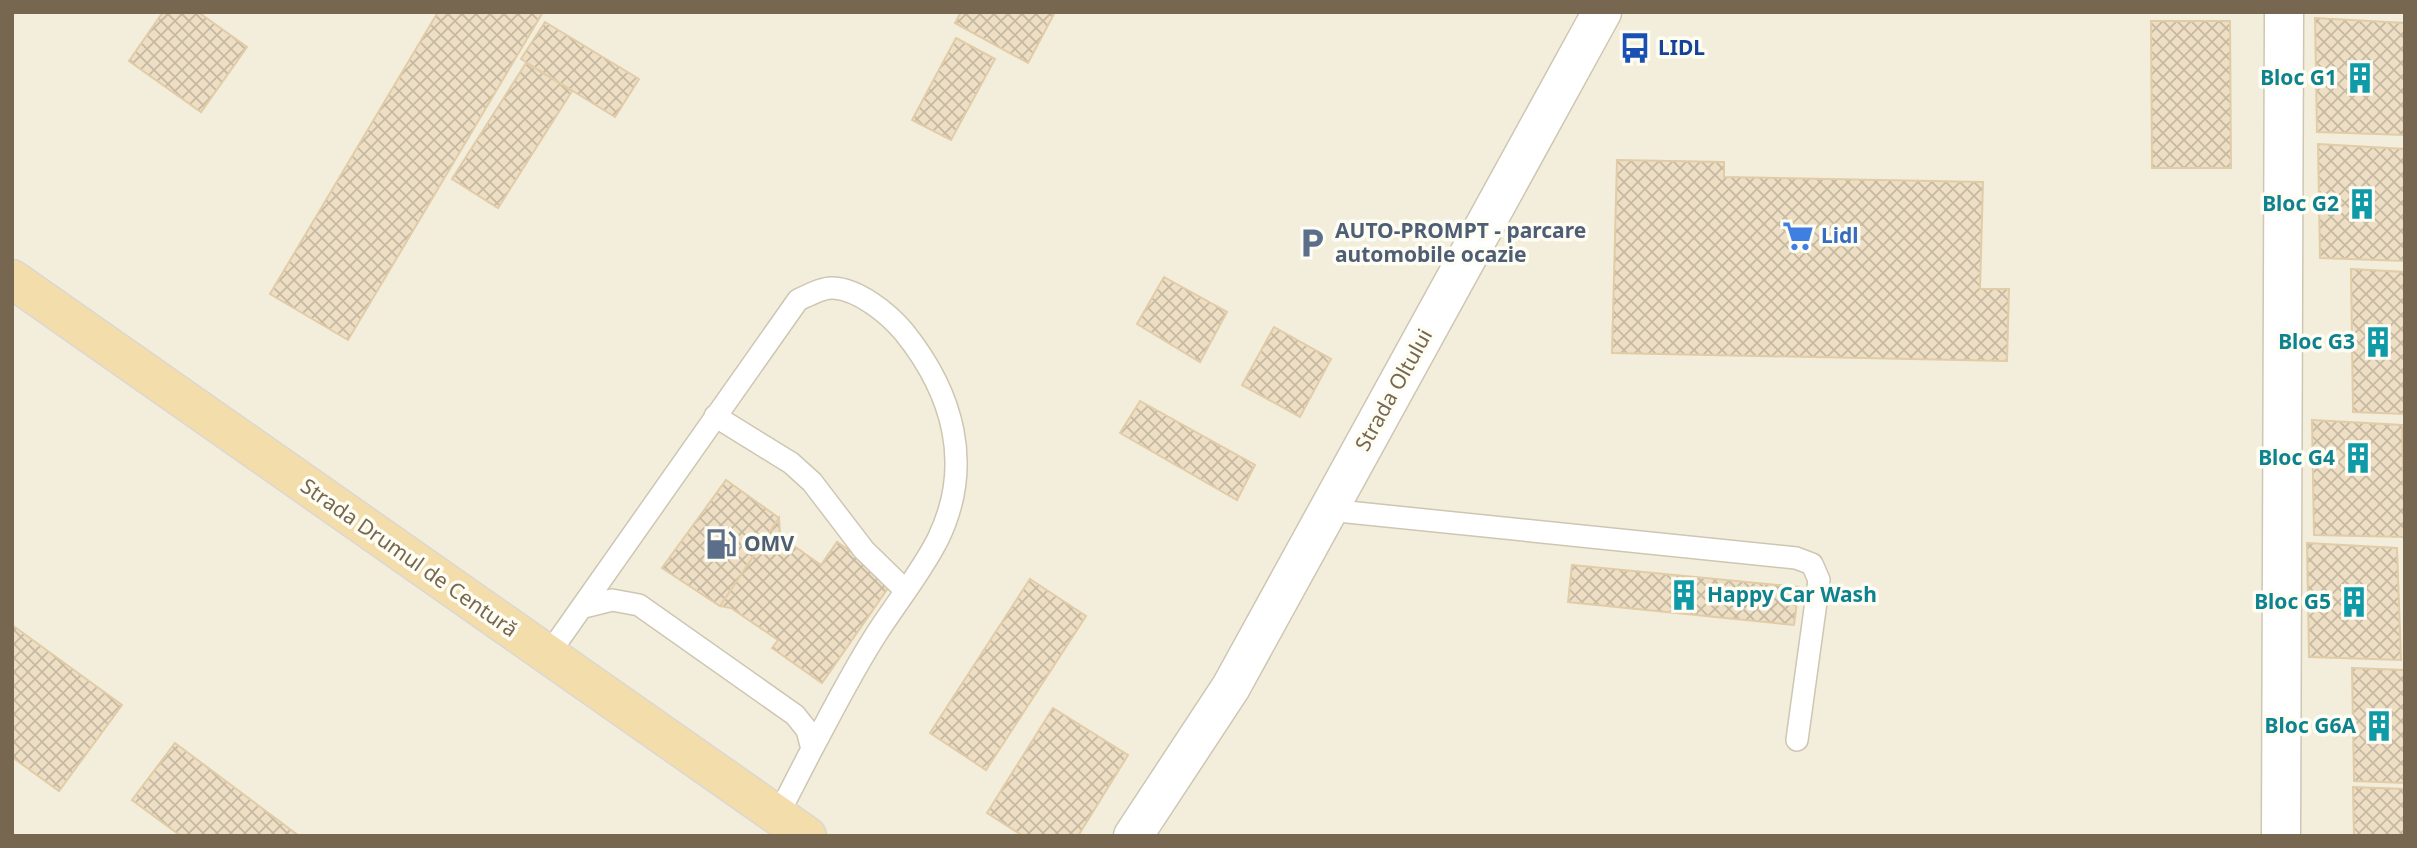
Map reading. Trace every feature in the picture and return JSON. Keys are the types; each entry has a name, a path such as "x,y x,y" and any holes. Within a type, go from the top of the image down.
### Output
{"highway":[{"name":"Strada Drumul de Centură","path":"12,279 792,826"}],"street":[{"name":"Strada Oltului","path":"1133,836 1231,687 1602,12"},
{"path":"2281,836 2284,12"},
{"name":"Strada Oltului","path":"1166,836 1182,765"}],"lane":[{"path":"548,655 798,300 832,287 863,297 899,326 926,359 946,399 956,449 956,488 938,539 871,643 812,749 792,826"},
{"path":"715,416 791,463 812,482 864,550 905,590"},
{"path":"1328,510 1796,558 1812,564 1819,580 1797,740"},
{"path":"584,607 612,600 639,605 795,715 807,730 812,749"}],"shaded area":[{"path":"12,12 2405,12 2405,836 12,836"}],"building":[{"path":"163,12 198,12 247,47 201,112 129,61"},
{"path":"438,12 543,12 348,340 270,294"},
{"path":"961,12 1055,12 1028,63 955,23"},
{"name":"Bloc G1","path":"2315,18 2405,23 2405,135 2317,132"},
{"path":"2151,21 2230,21 2231,168 2152,168"},
{"path":"545,22 639,79 615,117 521,59"},
{"path":"956,38 995,59 951,140 912,120"},
{"path":"526,63 572,91 498,208 452,179"},
{"name":"Bloc G2","path":"2318,144 2405,149 2405,261 2320,258"},
{"name":"Lidl","path":"1617,160 1724,162 1724,177 1983,182 1980,289 2009,289 2007,361 1612,353"},
{"name":"Bloc G3","path":"2351,269 2405,272 2405,414 2353,412"},
{"path":"1164,277 1227,312 1200,362 1137,324"},
{"path":"1274,327 1331,359 1300,417 1242,385"},
{"path":"1140,401 1255,465 1237,500 1120,433"},
{"name":"Bloc G4","path":"2312,420 2402,425 2405,537 2314,535"},
{"path":"726,480 779,518 720,606 662,568"},
{"path":"779,518 780,536 821,565 837,542 893,581 822,683 772,648 778,640 731,608 720,606"},
{"name":"Bloc G5","path":"2307,543 2397,548 2401,660 2309,657"},
{"name":"Happy Car Wash","path":"1572,565 1799,587 1794,625 1568,602"},
{"path":"1030,579 1086,616 986,770 930,733"},
{"path":"12,625 122,705 59,791 12,757"},
{"name":"Bloc G6A","path":"2352,668 2405,670 2405,783 2354,781"},
{"path":"1053,708 1128,755 1078,836 1023,836 987,813"},
{"path":"175,743 299,836 181,836 132,800"},
{"path":"2353,787 2405,789 2405,836 2354,836"}],"place":[{"name":"LIDL","path":"1635,48"},
{"name":"Bloc G1","path":"2360,78"},
{"name":"Bloc G2","path":"2362,204"},
{"name":"Lidl","path":"1798,236"},
{"name":"AUTO-PROMPT - parcare automobile ocazie","path":"1312,243"},
{"name":"Bloc G3","path":"2378,342"},
{"name":"Bloc G4","path":"2358,458"},
{"name":"OMV","path":"721,544"},
{"name":"Happy Car Wash","path":"1684,595"},
{"name":"Bloc G5","path":"2354,602"},
{"name":"Bloc G6A","path":"2379,726"}]}
